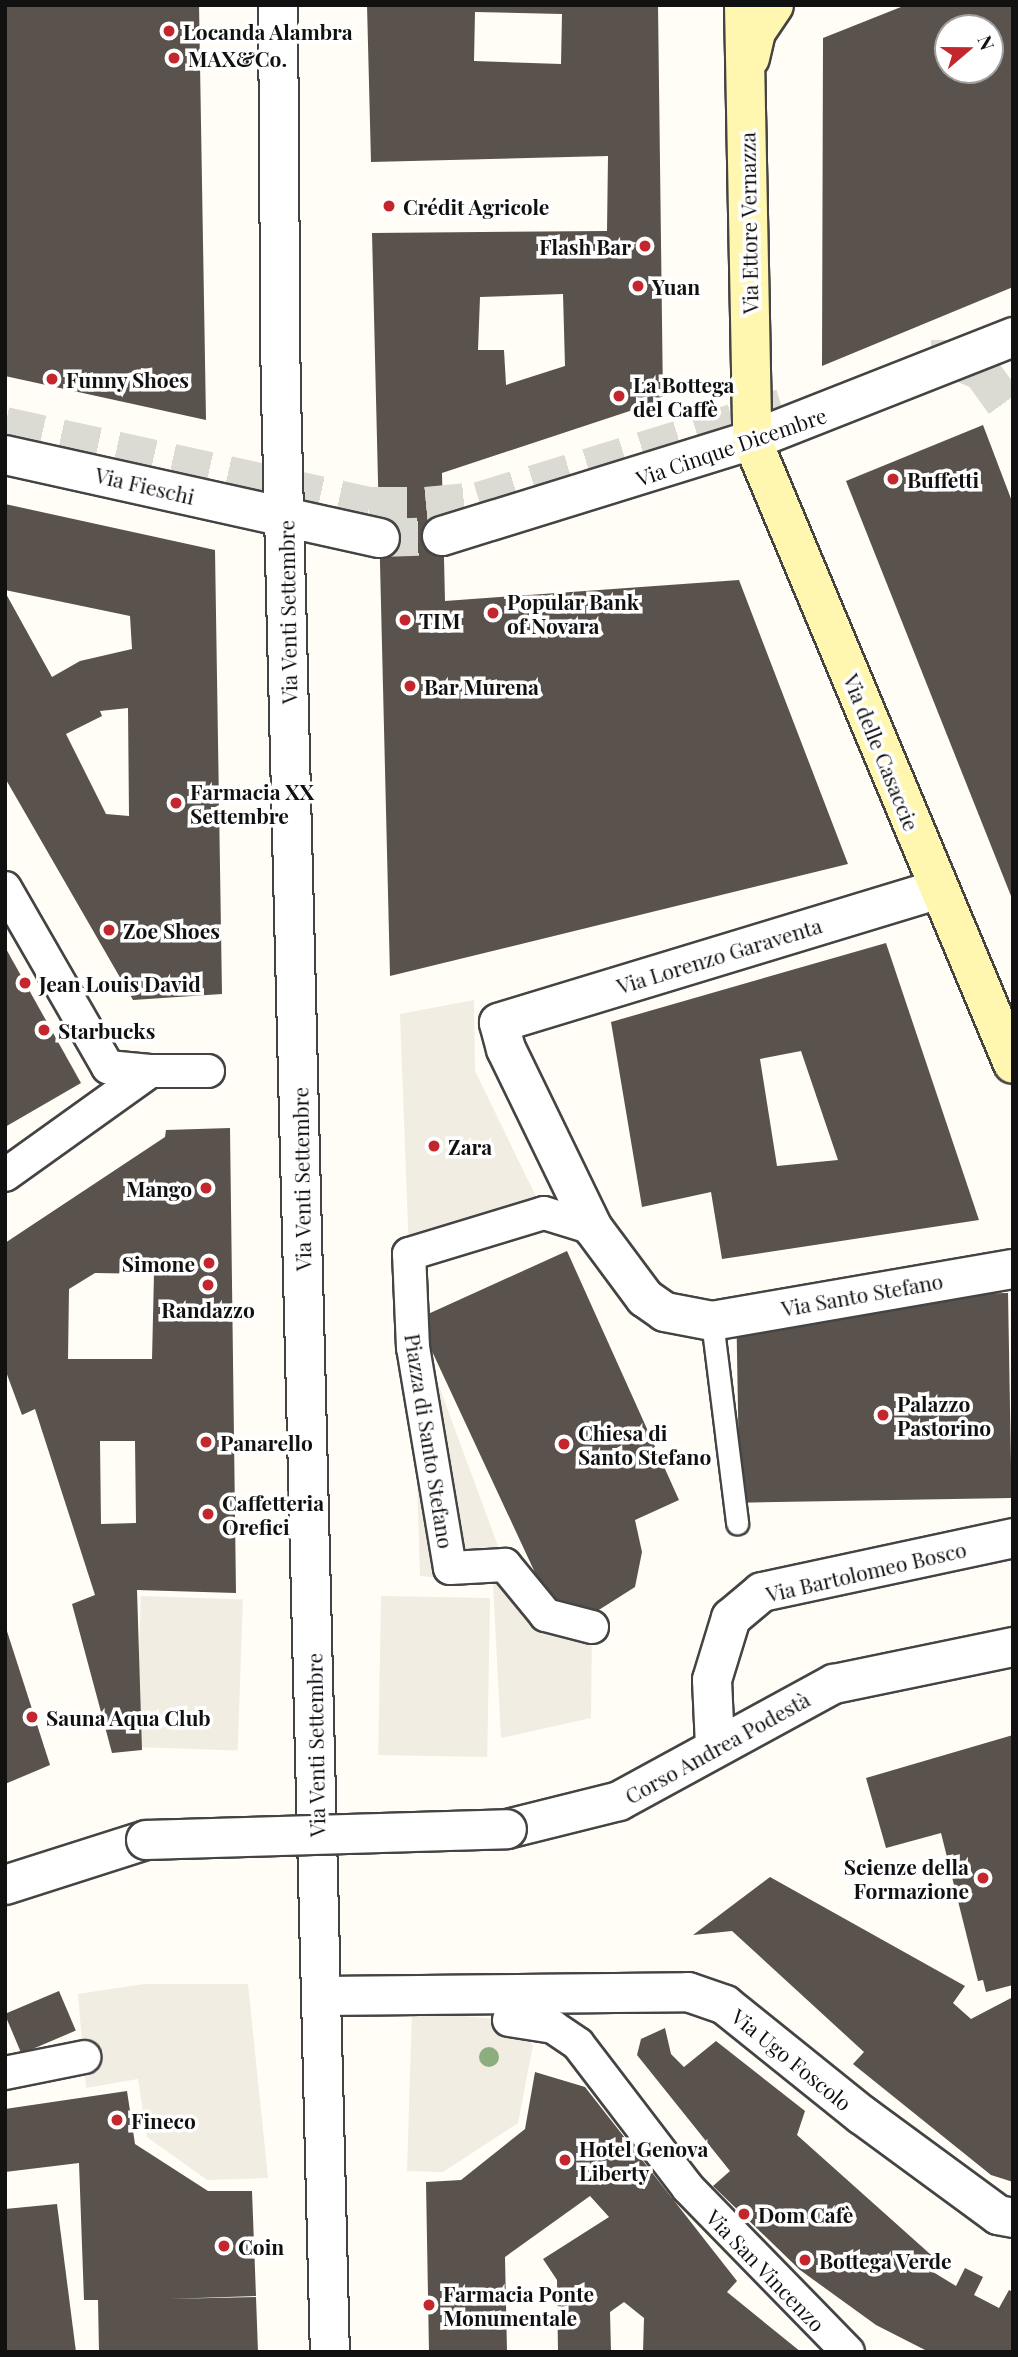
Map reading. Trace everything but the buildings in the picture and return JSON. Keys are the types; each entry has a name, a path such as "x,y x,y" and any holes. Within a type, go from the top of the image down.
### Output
{"main road":[{"name":"Via Ettore Vernazza","path":"744,5 752,440"},
{"path":"745,77 757,32 774,5"},
{"name":"Via delle Casaccie","path":"752,440 1013,1065"}],"street":[{"name":"Via Venti Settembre","path":"278,5 284,517 330,2352"},
{"name":"Via Cinque Dicembre","path":"442,536 752,440 1013,337"},
{"name":"Via Fieschi","path":"5,454 284,517"},
{"path":"284,517 380,538"},
{"path":"5,888 108,1066 150,1071 208,1071"},
{"name":"Via Lorenzo Garaventa","path":"593,1228 506,1049 499,1023 939,890"},
{"path":"5,1175 150,1071"},
{"name":"Piazza di Santo Stefano","path":"592,1628 546,1615 505,1565 450,1568 413,1348 409,1254 544,1213 593,1228"},
{"path":"593,1228 645,1298 665,1312 712,1321"},
{"name":"Via Santo Stefano","path":"712,1321 1013,1269"},
{"name":"Via Bartolomeo Bosco","path":"715,1746 712,1679 731,1618 762,1592 1013,1538"},
{"name":"Corso Andrea Podestà","path":"5,1885 146,1840 507,1829 619,1801 715,1746 834,1684 1013,1647"},
{"name":"Via Ugo Foscolo","path":"503,2008 688,1992 725,2005 873,2123 998,2215 1013,2218"},
{"name":"Via San Vincenzo","path":"323,1996 503,2008 553,2027 578,2044 688,2188 848,2352"},
{"path":"5,2073 84,2057"}],"lane":[{"path":"712,1321 737,1523"}],"shaded area":[{"path":"474,1000 475,1071 544,1213 409,1254 400,1014"},
{"path":"413,1348 425,1348 505,1565 592,1627 591,1718 501,1738 493,1583 420,1576"},
{"path":"141,1596 243,1600 238,1750 136,1747"},
{"path":"381,1596 490,1598 487,1757 378,1755"},
{"path":"144,1984 248,1984 268,2178 207,2180 147,2137 138,2079 86,2088 78,1994"},
{"path":"412,2012 509,2020 533,2045 518,2123 443,2172 407,2171"}],"tunnel":[{"path":"931,359 953,359 982,372 1013,415"},
{"path":"5,426 369,506 426,506 479,501 782,408"},
{"path":"380,538 442,536"}],"place":[{"name":"Locanda Alambra","path":"169,31"},
{"name":"MAX&Co.","path":"174,58"},
{"name":"Crédit Agricole","path":"389,206"},
{"name":"Flash Bar","path":"645,246"},
{"name":"Yuan","path":"638,286"},
{"name":"Funny Shoes","path":"52,379"},
{"name":"La Bottega del Caffè","path":"619,396"},
{"name":"Buffetti","path":"893,479"},
{"name":"Popular Bank of Novara","path":"493,613"},
{"name":"TIM","path":"405,620"},
{"name":"Bar Murena","path":"410,686"},
{"name":"Farmacia XX Settembre","path":"176,803"},
{"name":"Zoe Shoes","path":"109,930"},
{"name":"Jean Louis David","path":"25,983"},
{"name":"Starbucks","path":"44,1030"},
{"name":"Zara","path":"434,1146"},
{"name":"Mango","path":"206,1188"},
{"name":"Simone","path":"209,1263"},
{"name":"Randazzo","path":"208,1285"},
{"name":"Palazzo Pastorino","path":"883,1415"},
{"name":"Panarello","path":"206,1442"},
{"name":"Chiesa di Santo Stefano","path":"564,1444"},
{"name":"Caffetteria Orefici","path":"208,1514"},
{"name":"Sauna Aqua Club","path":"32,1717"},
{"name":"Scienze della Formazione","path":"983,1878"},
{"name":"Fineco","path":"117,2120"},
{"name":"Hotel Genova Liberty","path":"565,2160"},
{"name":"Dom Cafè","path":"744,2214"},
{"name":"Coin","path":"224,2246"},
{"name":"Bottega Verde","path":"805,2260"},
{"name":"Farmacia Ponte Monumentale","path":"429,2305"}]}
